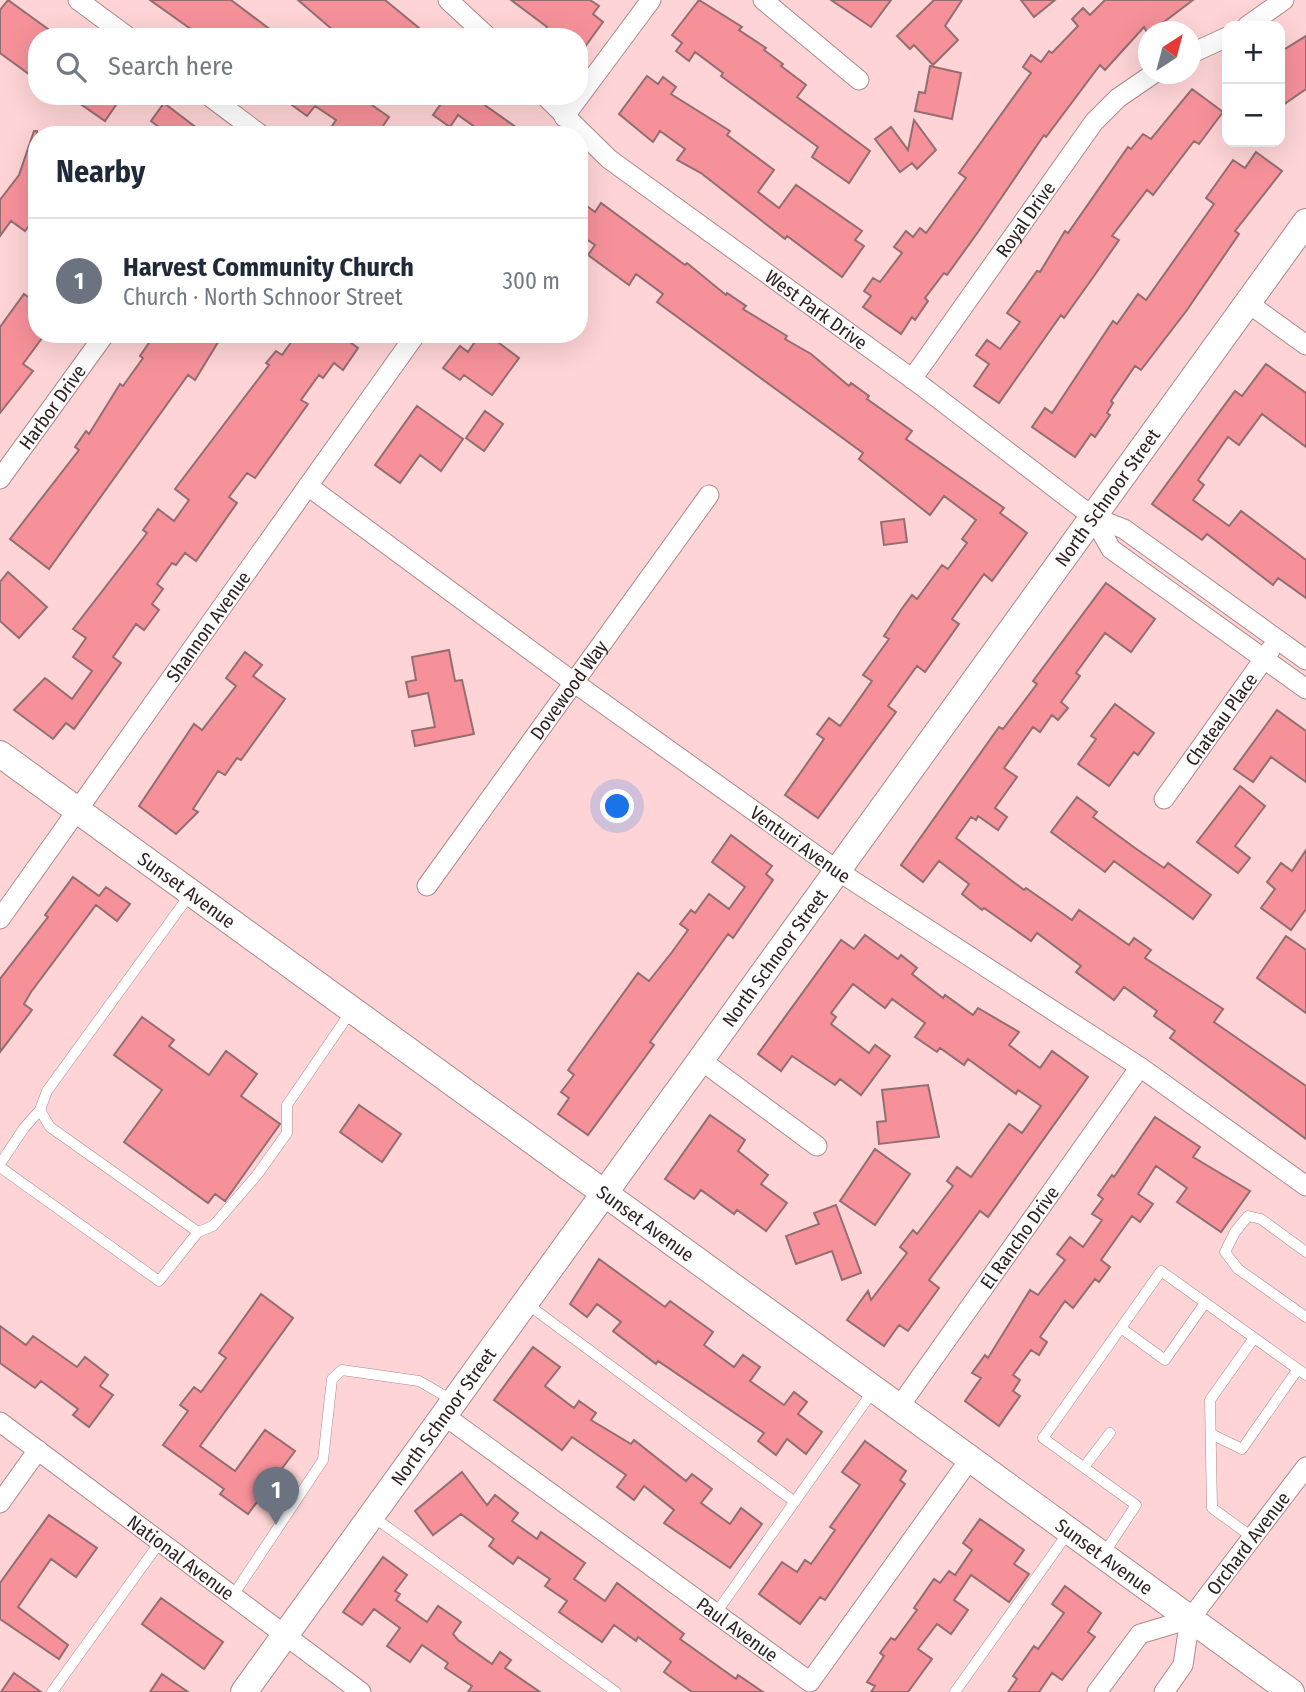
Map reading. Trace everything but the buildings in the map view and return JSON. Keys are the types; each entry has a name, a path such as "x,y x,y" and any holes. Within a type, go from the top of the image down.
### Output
{"street":[{"path":"78,0 116,28"},
{"path":"448,0 478,28"},
{"path":"588,85 651,0"},
{"path":"764,0 859,80"},
{"path":"1254,21 1284,0"},
{"path":"1201,49 1222,39"},
{"name":"Royal Drive","path":"912,379 1094,122 1118,98 1138,84"},
{"path":"220,105 245,126"},
{"name":"West Park Drive","path":"553,105 574,126"},
{"path":"564,117 573,105"},
{"name":"West Park Drive","path":"588,139 609,159 912,379 1093,517 1124,529 1306,660"},
{"name":"North Schnoor Street","path":"244,1692 527,1304 1306,222"},
{"path":"1248,303 1306,345"},
{"name":"Harbor Drive","path":"0,479 98,343"},
{"name":"Shannon Avenue","path":"0,919 410,343"},
{"name":"Venturi Avenue","path":"308,486 572,681 838,871 1140,1067 1306,1186"},
{"name":"Dovewood Way","path":"427,886 572,681 709,495"},
{"name":"West Park Drive","path":"1093,517 1111,549 1306,689"},
{"name":"Chateau Place","path":"1164,799 1277,639"},
{"name":"Sunset Avenue","path":"0,754 1291,1692"},
{"path":"702,1061 817,1146"},
{"name":"El Rancho Drive","path":"899,1407 1140,1067"},
{"name":"Paul Avenue","path":"450,1409 716,1614 810,1682 970,1459"},
{"name":"National Avenue","path":"0,1422 361,1692"},
{"path":"0,1503 38,1450"},
{"name":"Orchard Avenue","path":"1190,1619 1306,1466"},
{"path":"1097,1692 1140,1634 1190,1619 1183,1665 1164,1692"}],"lane":[{"path":"192,893 47,1091 40,1110 24,1128 0,1166 159,1281 198,1232 213,1226 257,1175 287,1133 287,1105 352,1010"},
{"path":"40,1110 50,1128 198,1232"},
{"path":"1306,1252 1261,1219 1248,1216 1235,1232 1226,1252 1231,1262 1306,1317"},
{"path":"1103,1555 1136,1505 1043,1438 1161,1271 1302,1372 1241,1448 1211,1434"},
{"path":"1121,1328 1165,1360 1205,1303"},
{"path":"527,1304 795,1502"},
{"path":"1252,1537 1212,1508 1210,1400 1254,1338"},
{"path":"232,1597 323,1460 332,1379 342,1370 419,1381 450,1409"},
{"path":"716,1614 874,1389"},
{"path":"1084,1468 1111,1433"},
{"path":"372,1516 615,1692"},
{"path":"955,1692 1069,1531"},
{"path":"52,1692 160,1542"}],"place":[{"name":"Harvest Community Church","path":"276,1525"}]}
